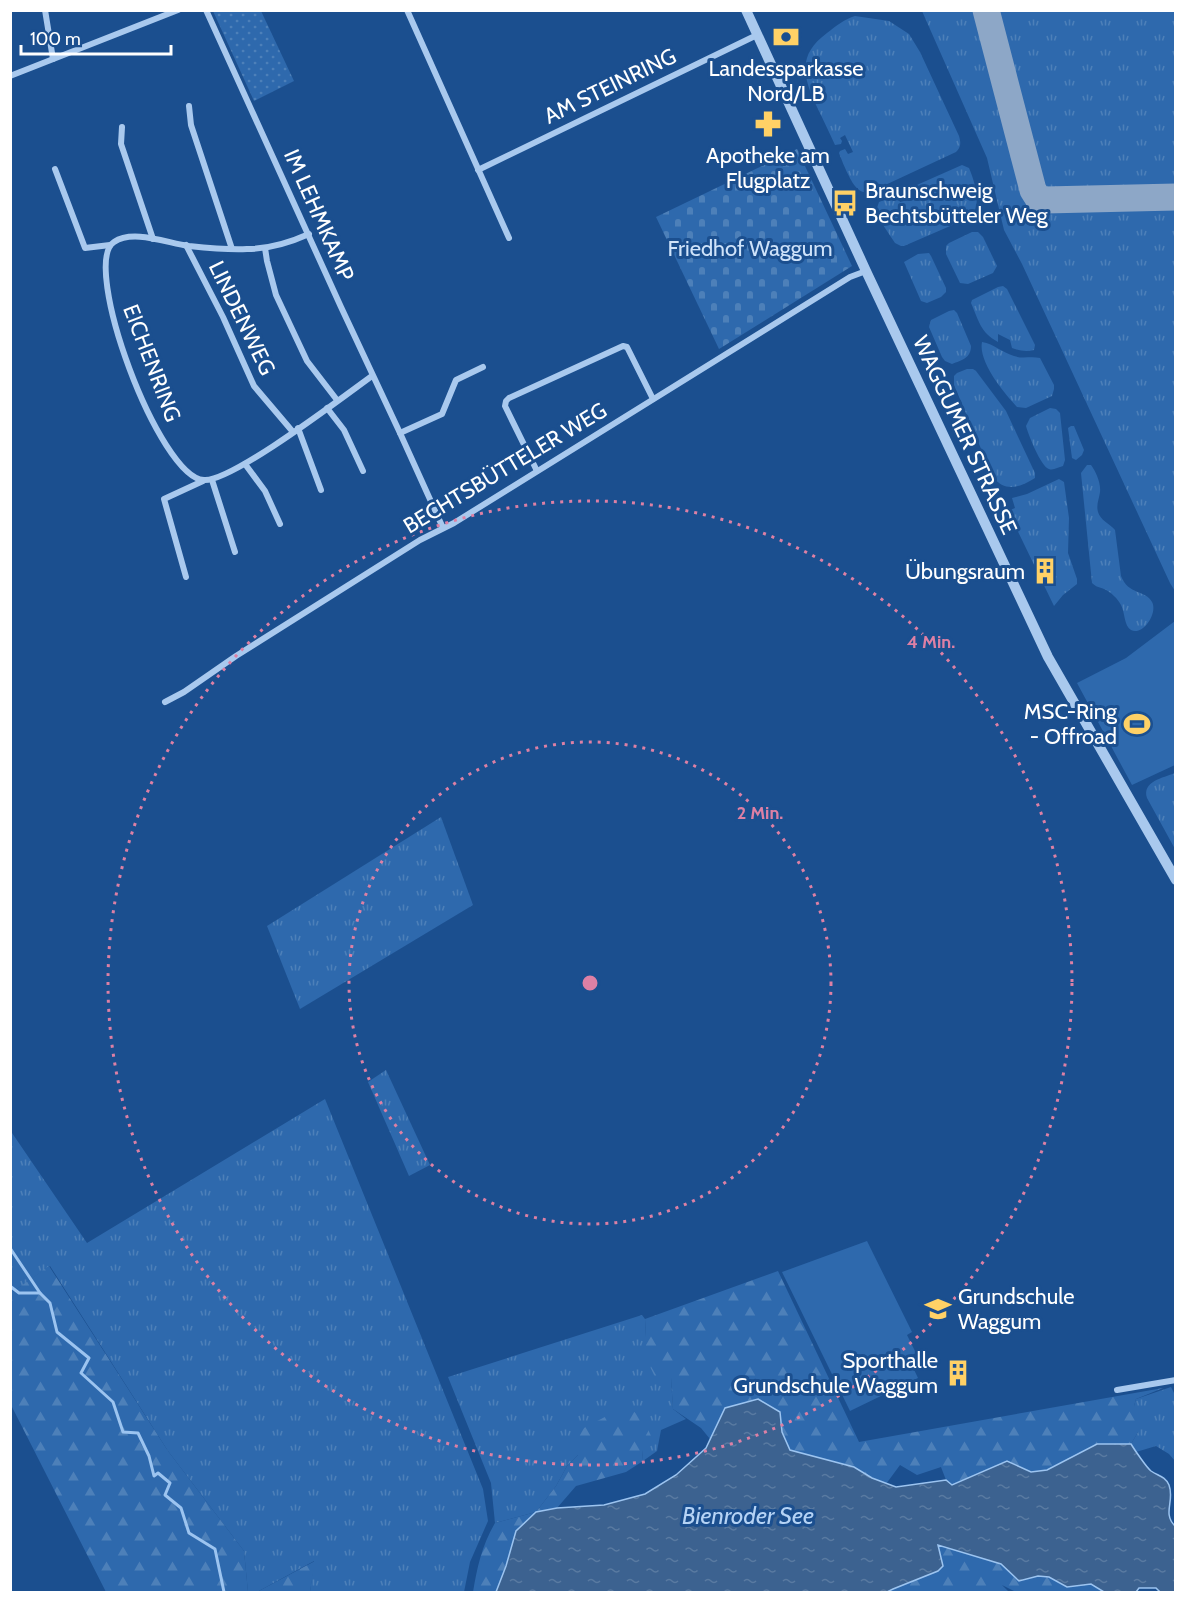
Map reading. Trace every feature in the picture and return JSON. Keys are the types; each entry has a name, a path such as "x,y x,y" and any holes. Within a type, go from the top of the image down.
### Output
{"street":[{"path":"45,10 53,59"},
{"path":"10,76 178,10"},
{"name":"IM LEHMKAMP","path":"206,10 442,528"},
{"path":"407,10 509,238"},
{"name":"WAGGUMER STRASSE","path":"746,10 1048,657 1176,880"},
{"name":"AM STEINRING","path":"478,170 757,35"},
{"path":"189,106 191,124 232,249"},
{"path":"122,127 122,144 153,239"},
{"path":"55,169 85,248 110,245 116,240 131,236 186,245 232,249 265,248 285,244 309,234"},
{"name":"EICHENRING","path":"110,245 105,259 106,291 133,377 151,420 171,454 188,474 203,481"},
{"name":"LINDENWEG","path":"186,245 255,386 295,430 321,490"},
{"path":"265,248 276,295 307,361 337,400"},
{"name":"BECHTSBÜTTELER WEG","path":"165,702 184,693 236,656 420,540 537,471 850,277 866,271"},
{"path":"537,471 505,405 509,398 623,346 627,347 653,399"},
{"path":"400,433 442,414 456,380 483,367"},
{"path":"186,577 164,499 245,464 372,376"},
{"path":"327,408 344,430 363,471"},
{"path":"245,464 265,491 280,524"},
{"path":"212,480 235,552"},
{"path":"1117,1390 1176,1380"}],"green space":[{"path":"213,11 261,11 294,81 254,101"},
{"path":"922,11 1175,11 1175,591 1004,230 987,158"},
{"path":"855,16 889,21 909,34 920,52 959,136 960,143 956,152 868,193 859,190 850,178 839,153 845,149 848,154 853,152 845,135 840,138 841,144 835,145 812,96 806,76 807,58 817,41 841,23"},
{"name":"Friedhof Waggum","path":"797,149 852,266 719,349 656,217"},
{"path":"962,165 969,168 976,193 976,206 971,217 904,246 895,243 877,216 879,202 895,196 900,202 904,201 901,192"},
{"path":"972,232 978,232 983,237 997,266 993,273 968,284 960,283 946,254 946,246"},
{"path":"929,253 946,292 941,297 927,303 921,301 904,262 918,254"},
{"path":"1003,286 1007,289 1035,345 1034,350 1023,351 1012,348 1010,340 998,334 998,342 987,334 978,321 972,300"},
{"path":"954,310 971,350 968,356 952,364 942,357 929,327 931,320"},
{"path":"982,342 1017,357 1040,358 1054,385 1052,396 1026,408 1017,407 999,386 988,368 984,359"},
{"path":"967,369 976,371 1006,411 1035,473 1035,478 1030,481 1019,486 1008,487 993,477 954,385 954,376"},
{"path":"1050,408 1060,413 1065,460 1063,466 1052,470 1046,467 1039,457 1026,426 1030,418"},
{"path":"1074,426 1084,450 1076,460 1072,458 1068,428"},
{"path":"1087,465 1091,465 1099,481 1100,492 1097,507 1099,515 1115,530 1121,576 1128,586 1152,602 1151,617 1140,630 1131,630 1118,600 1092,583 1081,473"},
{"path":"1059,479 1064,482 1069,518 1068,553 1077,584 1054,606 1008,511 1015,508 1012,498 1027,494"},
{"name":"MSC-Ring - Offroad","path":"1175,621 1175,765 1132,785 1077,683 1126,658"},
{"path":"1175,773 1175,849 1147,798 1146,792 1150,784"},
{"path":"441,817 473,905 300,1009 267,926"},
{"path":"386,1070 430,1165 409,1176 368,1082"},
{"path":"325,1099 483,1489 488,1521 470,1562 464,1592 310,1592 314,1561 257,1592 248,1592 244,1551 168,1451 50,1266 11,1293 10,1130 87,1243"},
{"path":"867,1241 912,1332 907,1335 916,1353 908,1357 918,1378 850,1411 782,1272"},
{"path":"49,1266 168,1451 244,1551 248,1592 106,1592 11,1405 11,1293"},
{"path":"778,1271 859,1442 1163,1388 1136,1399 1134,1406 1142,1417 1138,1432 1131,1444 1097,1444 1047,1470 1031,1472 1007,1461 952,1485 946,1480 941,1467 917,1475 900,1465 886,1484 854,1467 790,1450 782,1432 780,1412 725,1408 710,1439 701,1428 673,1409 671,1378 655,1377 645,1356 645,1319"},
{"path":"642,1315 645,1319 646,1337 671,1378 673,1409 686,1419 661,1430 657,1451 643,1461 642,1450 578,1431 578,1455 567,1466 556,1486 536,1512 495,1523 491,1483 448,1377"},
{"path":"1171,1387 1175,1395 1175,1461 1156,1446 1136,1452 1131,1444 1138,1432 1134,1406 1136,1399"},
{"path":"624,1407 641,1418 651,1436 642,1450 643,1461 626,1472 576,1486 557,1508 536,1512 556,1486 567,1466 578,1455 578,1431"},
{"path":"536,1512 506,1566 496,1592 473,1592 481,1557 495,1523"},
{"path":"938,1544 1001,1564 1019,1581 1038,1576 1049,1577 1067,1587 1091,1584 1104,1592 1016,1592 1002,1585 1009,1592 887,1592 938,1571 942,1566"},
{"path":"315,1561 310,1592 257,1592"}],"water":[{"name":"Bienroder See","path":"758,1399 780,1412 782,1432 790,1450 854,1467 872,1478 896,1487 946,1480 952,1485 1007,1461 1031,1472 1047,1470 1097,1444 1131,1444 1149,1469 1169,1485 1171,1496 1169,1516 1175,1526 1175,1592 1160,1592 1156,1588 1139,1588 1136,1592 1104,1592 1091,1584 1067,1587 1049,1577 1038,1576 1019,1581 1001,1564 938,1545 943,1566 938,1571 887,1592 496,1592 516,1531 536,1512 557,1508 604,1505 645,1494 676,1475 706,1448 725,1408"}],"waterway":[{"path":"10,1248 40,1293"},
{"path":"10,1286 19,1293 40,1293 50,1303 57,1332 89,1358 81,1373 113,1402 123,1432 138,1433 149,1456 154,1476 158,1473 170,1483 165,1495 181,1508 189,1533 215,1549 224,1592"}],"taxiway":[{"path":"986,10 1033,190 1038,198 1045,200 1176,197"}],"place":[{"name":"Landessparkasse Nord/LB","path":"786,37"},
{"name":"Apotheke am Flugplatz","path":"768,124"},
{"name":"Braunschweig Bechtsbütteler Weg","path":"845,203"},
{"name":"Übungsraum","path":"1045,571"},
{"name":"MSC-Ring - Offroad","path":"1137,724"},
{"name":"Grundschule Waggum","path":"938,1309"},
{"name":"Sporthalle Grundschule Waggum","path":"958,1373"}]}
